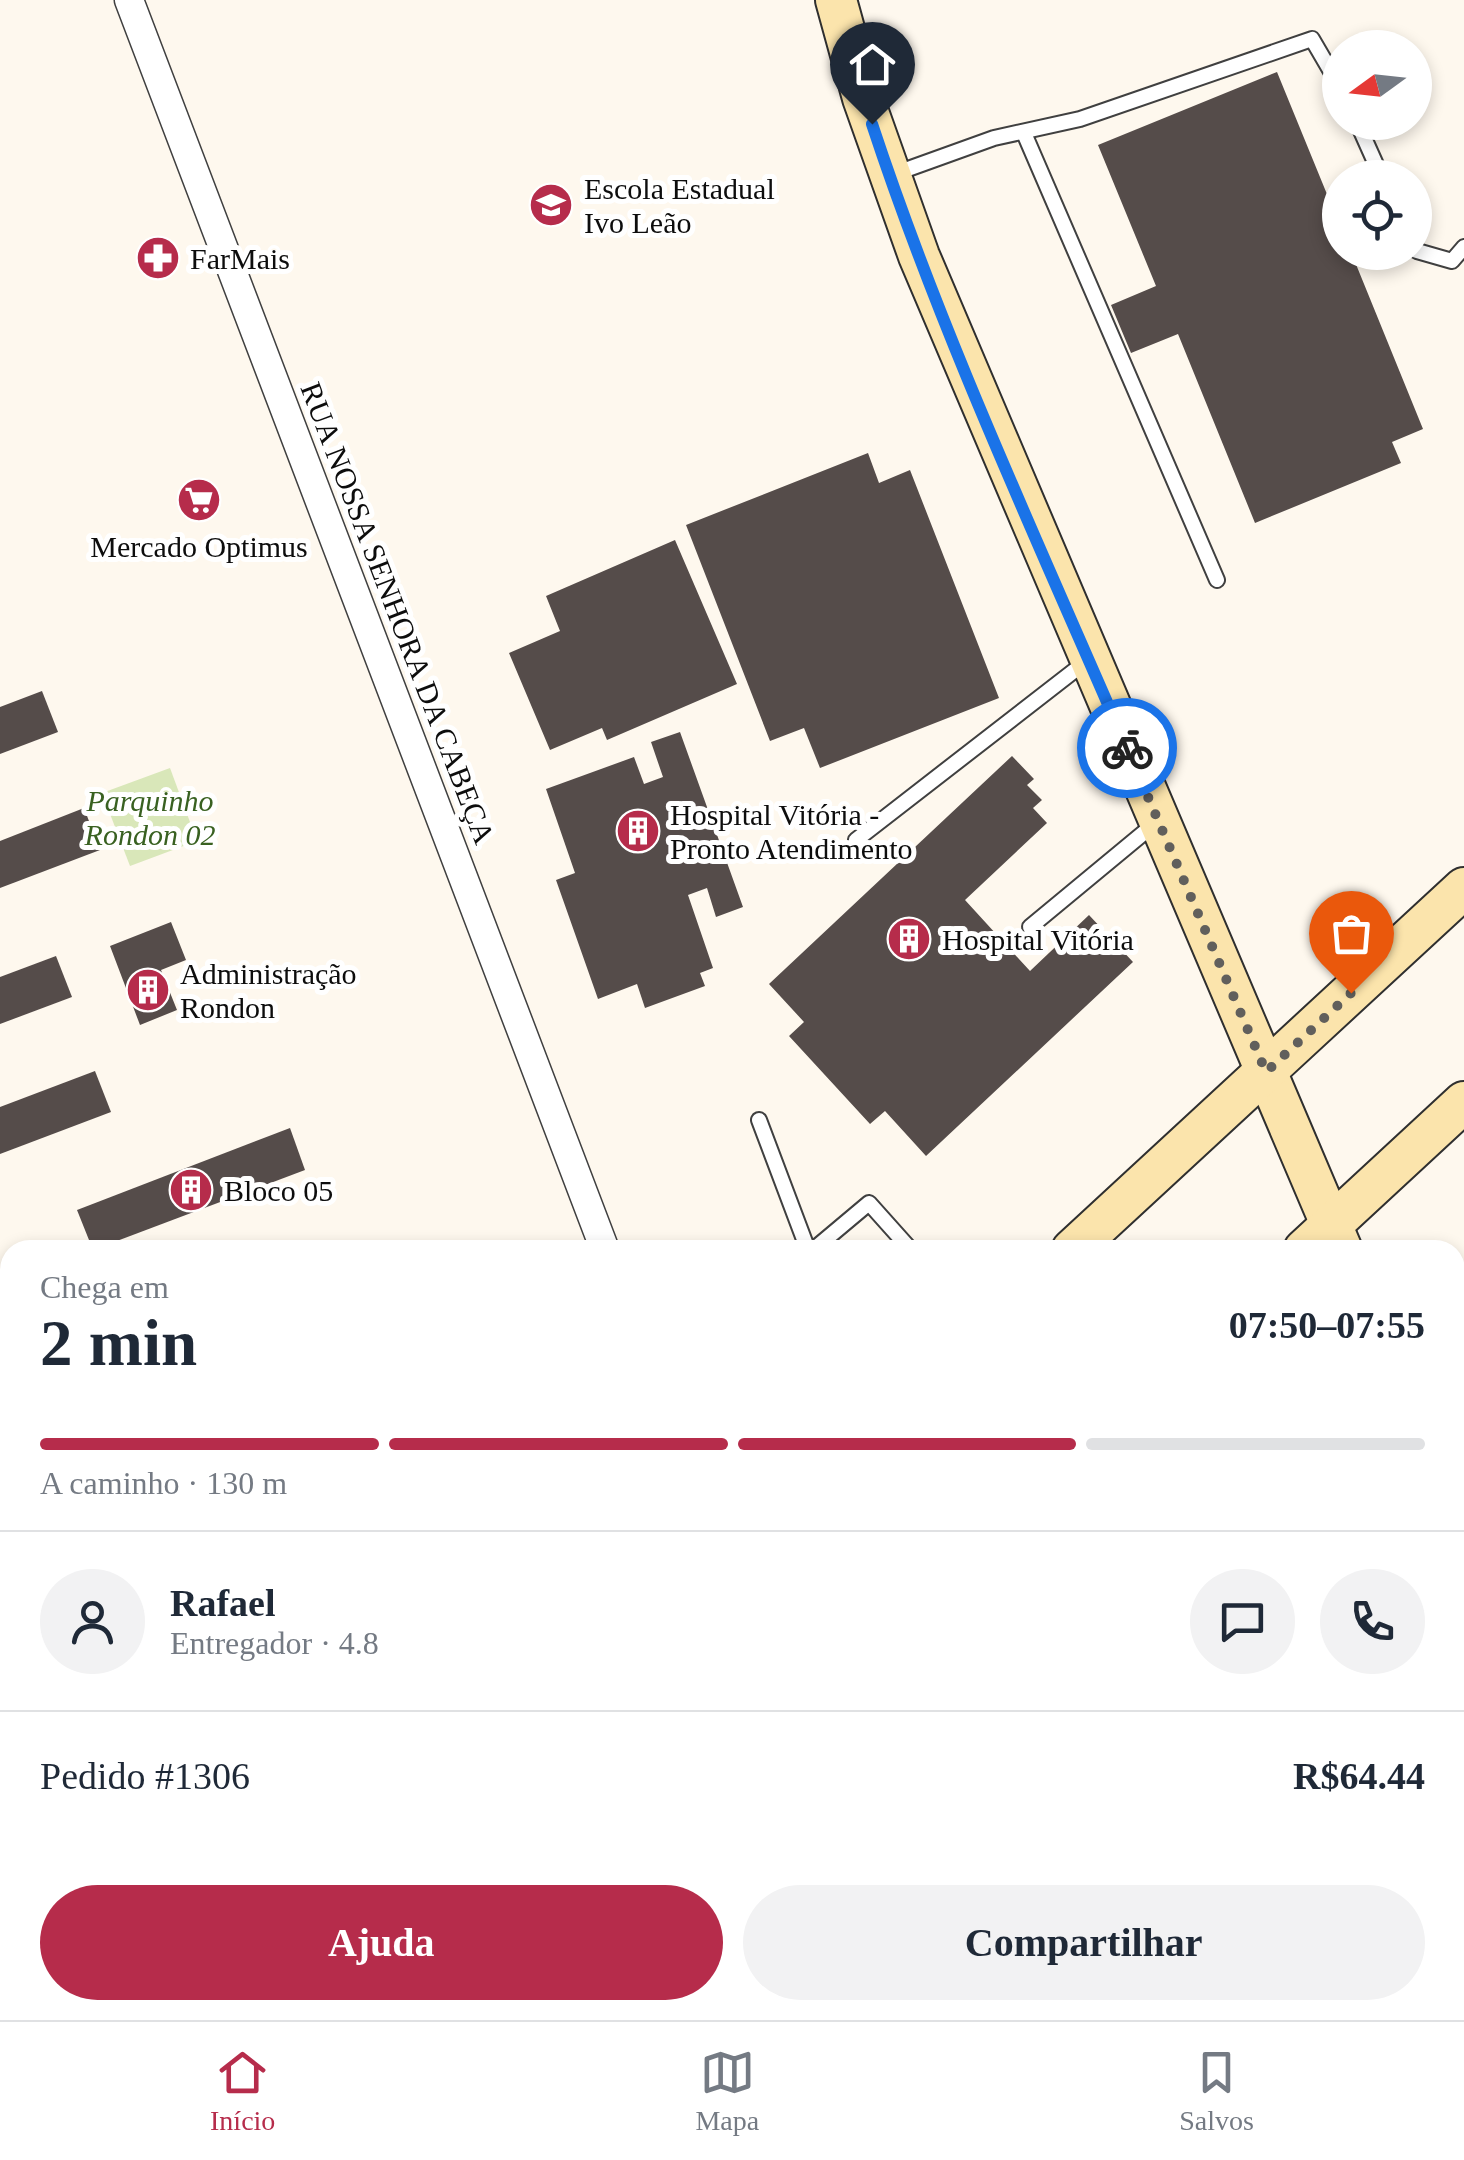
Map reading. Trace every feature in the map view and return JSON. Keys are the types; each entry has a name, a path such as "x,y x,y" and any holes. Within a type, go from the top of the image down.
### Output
{"street":[{"name":"RUA NOSSA SENHORA DA CABEÇA","path":"129,0 602,1240"},
{"path":"836,0 889,176 962,362 1266,1072 1325,1240"},
{"path":"1083,1240 1464,888"},
{"path":"1328,1240 1464,1102"}],"lane":[{"path":"889,176 994,138 1080,119 1312,40 1322,57"},
{"path":"1024,133 1217,580"},
{"path":"1432,255 1452,261 1464,247"},
{"path":"856,840 1089,659"},
{"path":"1030,927 1158,821"},
{"path":"758,1120 807,1240"},
{"path":"823,1240 869,1203 902,1240"}],"green space":[{"name":"Parquinho Rondon 02","path":"170,768 197,841 130,866 102,793"}],"building":[{"path":"1277,72 1322,182 1322,270 1358,270 1423,429 1392,442 1401,463 1255,523 1178,334 1131,353 1111,305 1156,286 1098,145"},
{"path":"868,453 879,483 910,470 999,698 820,768 804,728 770,741 686,525"},
{"path":"675,540 737,684 607,740 602,728 550,750 509,653 560,631 546,596"},
{"path":"42,691 58,732 0,754 0,707"},
{"name":"Hospital Vitória - Pronto Atendimento","path":"680,732 743,907 716,917 707,888 688,895 713,968 700,973 705,986 645,1008 637,984 598,999 556,880 575,873 546,789 634,757 644,784 663,777 651,742"},
{"name":"Hospital Vitória","path":"1012,756 1034,779 1027,785 1042,800 1033,808 1047,823 965,900 1030,971 1089,915 1133,962 926,1156 885,1111 870,1124 789,1036 804,1022 769,984"},
{"path":"84,808 100,850 0,888 0,841"},
{"name":"Administração Rondon","path":"171,922 186,960 161,970 177,1010 140,1025 110,946"},
{"path":"56,956 72,997 0,1024 0,977"},
{"path":"95,1071 111,1112 0,1154 0,1107"},
{"name":"Bloco 05","path":"290,1128 305,1170 120,1240 89,1240 77,1210"}],"way so far":[{"path":"1127,748 1266,1072 1351,993"}],"place":[{"name":"Escola Estadual Ivo Leão","path":"551,205"},
{"name":"FarMais","path":"158,258"},
{"name":"Mercado Optimus","path":"199,500"},
{"name":"Hospital Vitória - Pronto Atendimento","path":"638,831"},
{"name":"Hospital Vitória","path":"909,939"},
{"name":"Administração Rondon","path":"148,990"},
{"name":"Bloco 05","path":"191,1190"}],"route":[{"path":"872,124 962,362 1127,748"}]}
